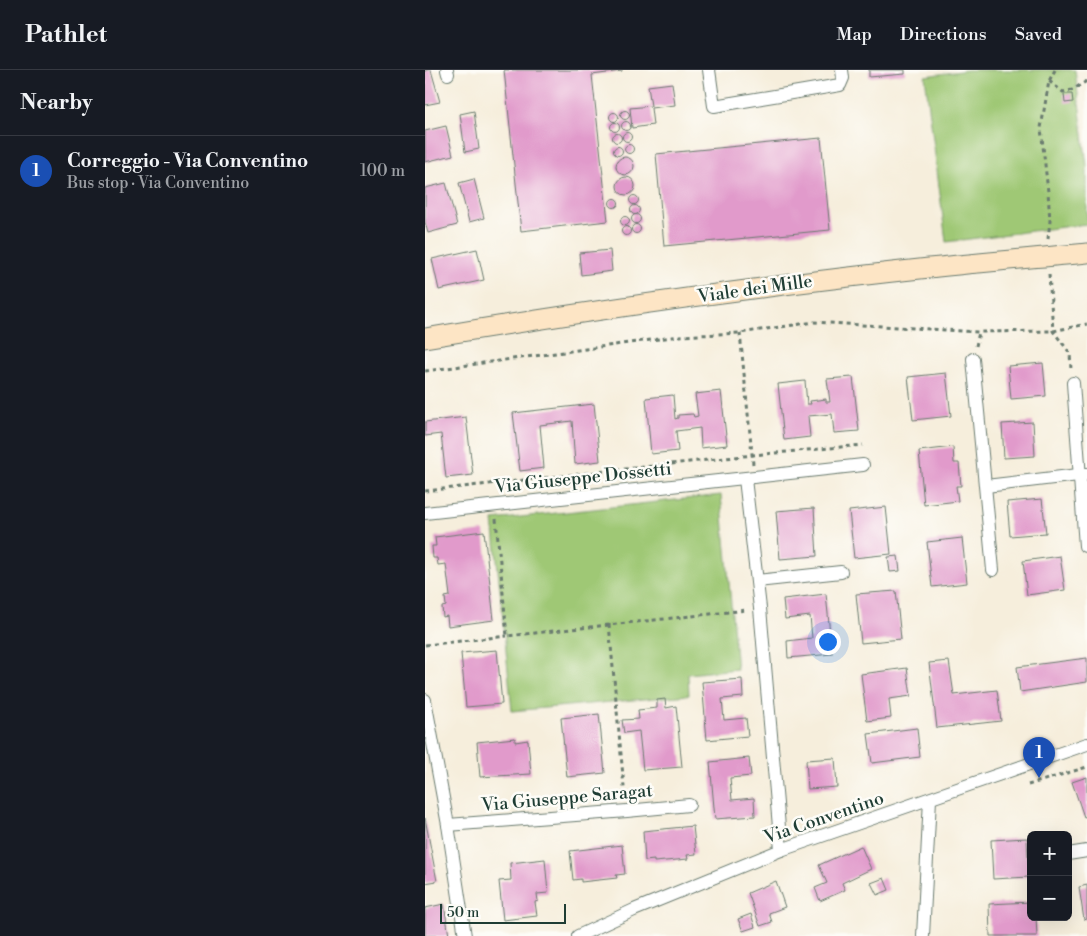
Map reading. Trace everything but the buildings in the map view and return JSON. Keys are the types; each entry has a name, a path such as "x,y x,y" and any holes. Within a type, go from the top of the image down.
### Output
{"main road":[{"name":"Viale dei Mille","path":"425,338 520,322 767,287 931,268 1087,253"}],"street":[{"path":"709,70 714,106 840,84 843,78 842,70"},
{"path":"973,360 993,570"},
{"path":"1073,383 1083,474 1085,546"},
{"name":"Via Giuseppe Dossetti","path":"425,514 863,465"},
{"path":"986,486 1083,474"},
{"path":"750,478 757,581 781,850"},
{"path":"757,581 841,572"},
{"path":"425,700 448,825 465,936"},
{"name":"Via Conventino","path":"578,936 634,910 781,850 1087,744"},
{"path":"923,936 930,799"},
{"name":"Via Giuseppe Saragat","path":"448,825 627,812 689,805"},
{"path":"1072,853 1087,851"}],"path":[{"path":"1048,246 1050,221 1041,128 1049,81 1055,70"},
{"path":"1049,81 1063,92 1073,90 1087,81"},
{"path":"1049,274 1053,331 1069,353 1073,383"},
{"path":"425,371 680,336 740,333 814,322 979,332 1053,331 1087,324"},
{"path":"740,333 753,455 750,478"},
{"path":"425,491 753,455 863,445"},
{"path":"495,505 507,636"},
{"path":"425,645 760,608"},
{"path":"609,624 627,812"},
{"path":"1028,785 1087,767"}],"green space":[{"path":"968,70 1075,70 1087,167 1087,224 946,242 925,76"},
{"path":"721,495 737,669 688,674 689,695 512,711 493,520"}],"place":[{"name":"Correggio - Via Conventino","path":"1039,778"}]}
